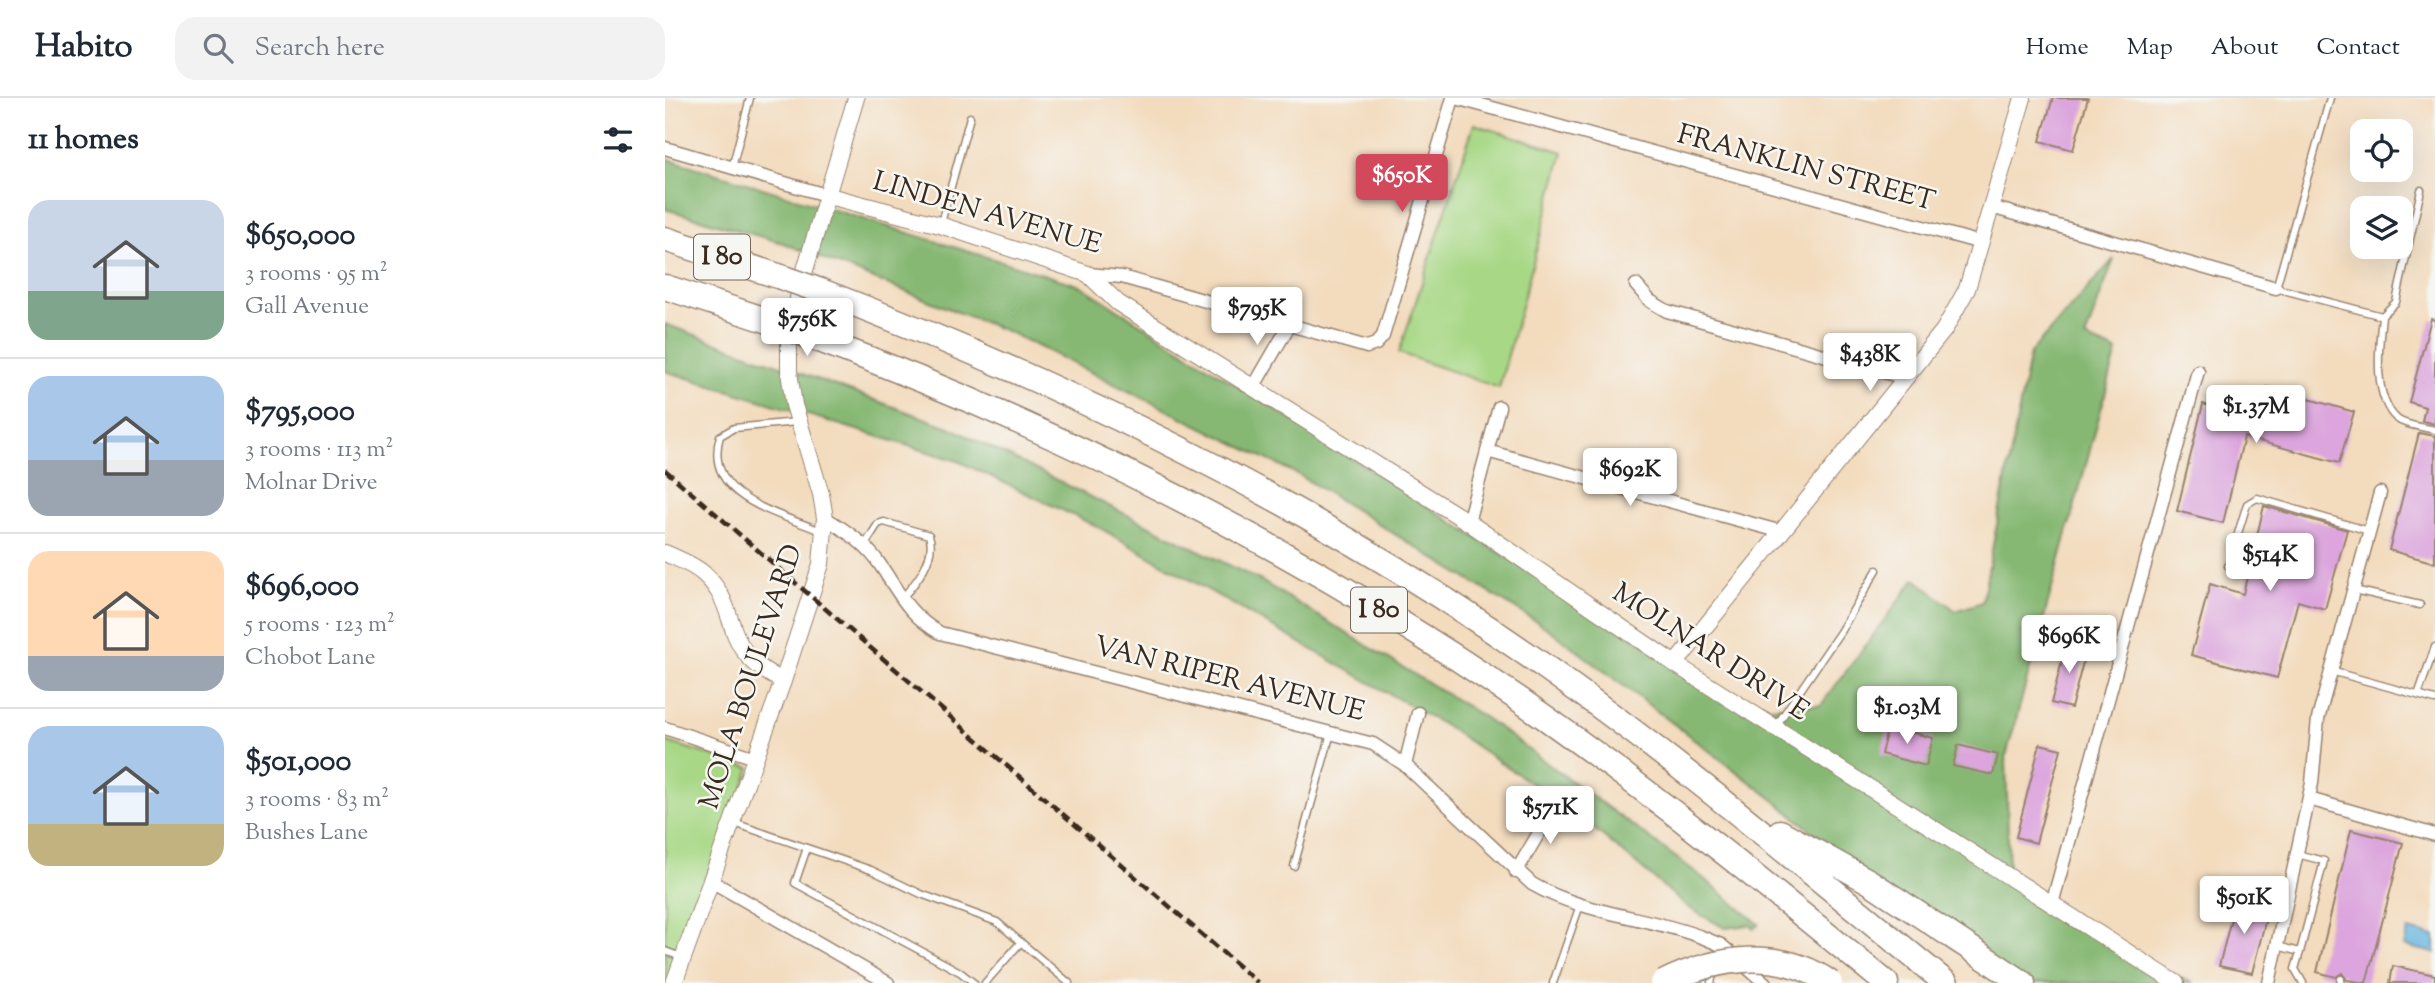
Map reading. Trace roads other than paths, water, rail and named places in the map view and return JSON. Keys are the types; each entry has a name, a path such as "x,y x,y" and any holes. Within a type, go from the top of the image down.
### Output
{"highway":[{"name":"I 80","path":"665,239 821,291 976,353 1071,395 1194,455 1295,509 1403,574 1520,650 1633,730 1946,983"},
{"name":"I 80","path":"665,287 769,321 962,396 1107,461 1224,522 1362,600 1475,670 1604,760 1730,856 1885,983"},
{"path":"1721,799 1870,882 2023,983"},
{"path":"1663,983 1689,970 1717,962 1755,959 1788,964 1830,983"}],"street":[{"name":"MOLA BOULEVARD","path":"674,983 783,681 821,564 825,525 815,467 799,422 789,372 789,340 801,280 829,196 856,98"},
{"name":"LINDEN AVENUE","path":"665,148 940,225 1088,274 1122,277 1367,347 1376,344 1383,336 1454,98"},
{"name":"FRANKLIN STREET","path":"1454,98 1981,243"},
{"path":"1675,664 1782,533 1958,308 1981,243 2023,98"},
{"path":"1991,207 2276,288"},
{"name":"MOLNAR DRIVE","path":"1088,274 1118,303 1468,522 1675,664 2176,983"},
{"path":"1636,285 1650,300 1667,311 1905,378"},
{"path":"1254,386 1290,324"},
{"path":"2052,904 2198,371"},
{"path":"1468,522 1499,407"},
{"path":"1487,451 1782,533"},
{"path":"2269,983 2309,799 2318,719 2380,493"},
{"name":"VAN RIPER AVENUE","path":"825,525 864,546 901,599 922,622 940,633 975,644 1332,731 1373,744 1405,765 1517,872 1552,895 1580,905 1682,929 1721,945 1765,983"},
{"path":"665,553 703,573 717,589 744,655 783,681"},
{"path":"1405,765 1418,713"},
{"path":"665,728 755,758"},
{"path":"2309,799 2435,835"},
{"path":"1517,872 1540,831 1562,805"},
{"path":"711,881 888,983"}],"lane":[{"path":"732,167 750,98"},
{"path":"2330,98 2276,288 2382,316"},
{"path":"940,225 970,117"},
{"path":"2421,190 2396,302 2382,316 2377,368 2389,404 2400,421 2435,430"},
{"path":"799,422 734,428 720,436 715,451 716,466 741,498 825,525"},
{"path":"2228,566 2247,504 2257,498 2371,531"},
{"path":"864,546 878,524 884,522 929,536 931,542 921,579 901,599"},
{"path":"1775,728 1840,632 1877,570"},
{"path":"2354,590 2420,606"},
{"path":"2418,695 2435,647"},
{"path":"2331,671 2435,700"},
{"path":"1294,866 1332,731"},
{"path":"732,822 807,848 997,922 1069,983"},
{"path":"807,848 795,883 960,972 974,983"},
{"path":"2297,854 2324,861 2295,969 2303,983"},
{"path":"1553,983 1580,905"},
{"path":"985,983 1021,942"},
{"path":"1711,983 1721,945"},
{"path":"2277,946 2300,952"},
{"path":"665,951 683,957"}],"water":[{"path":"2408,930 2435,936 2435,953 2404,946"}],"railway":[{"path":"665,470 1258,983"}]}
